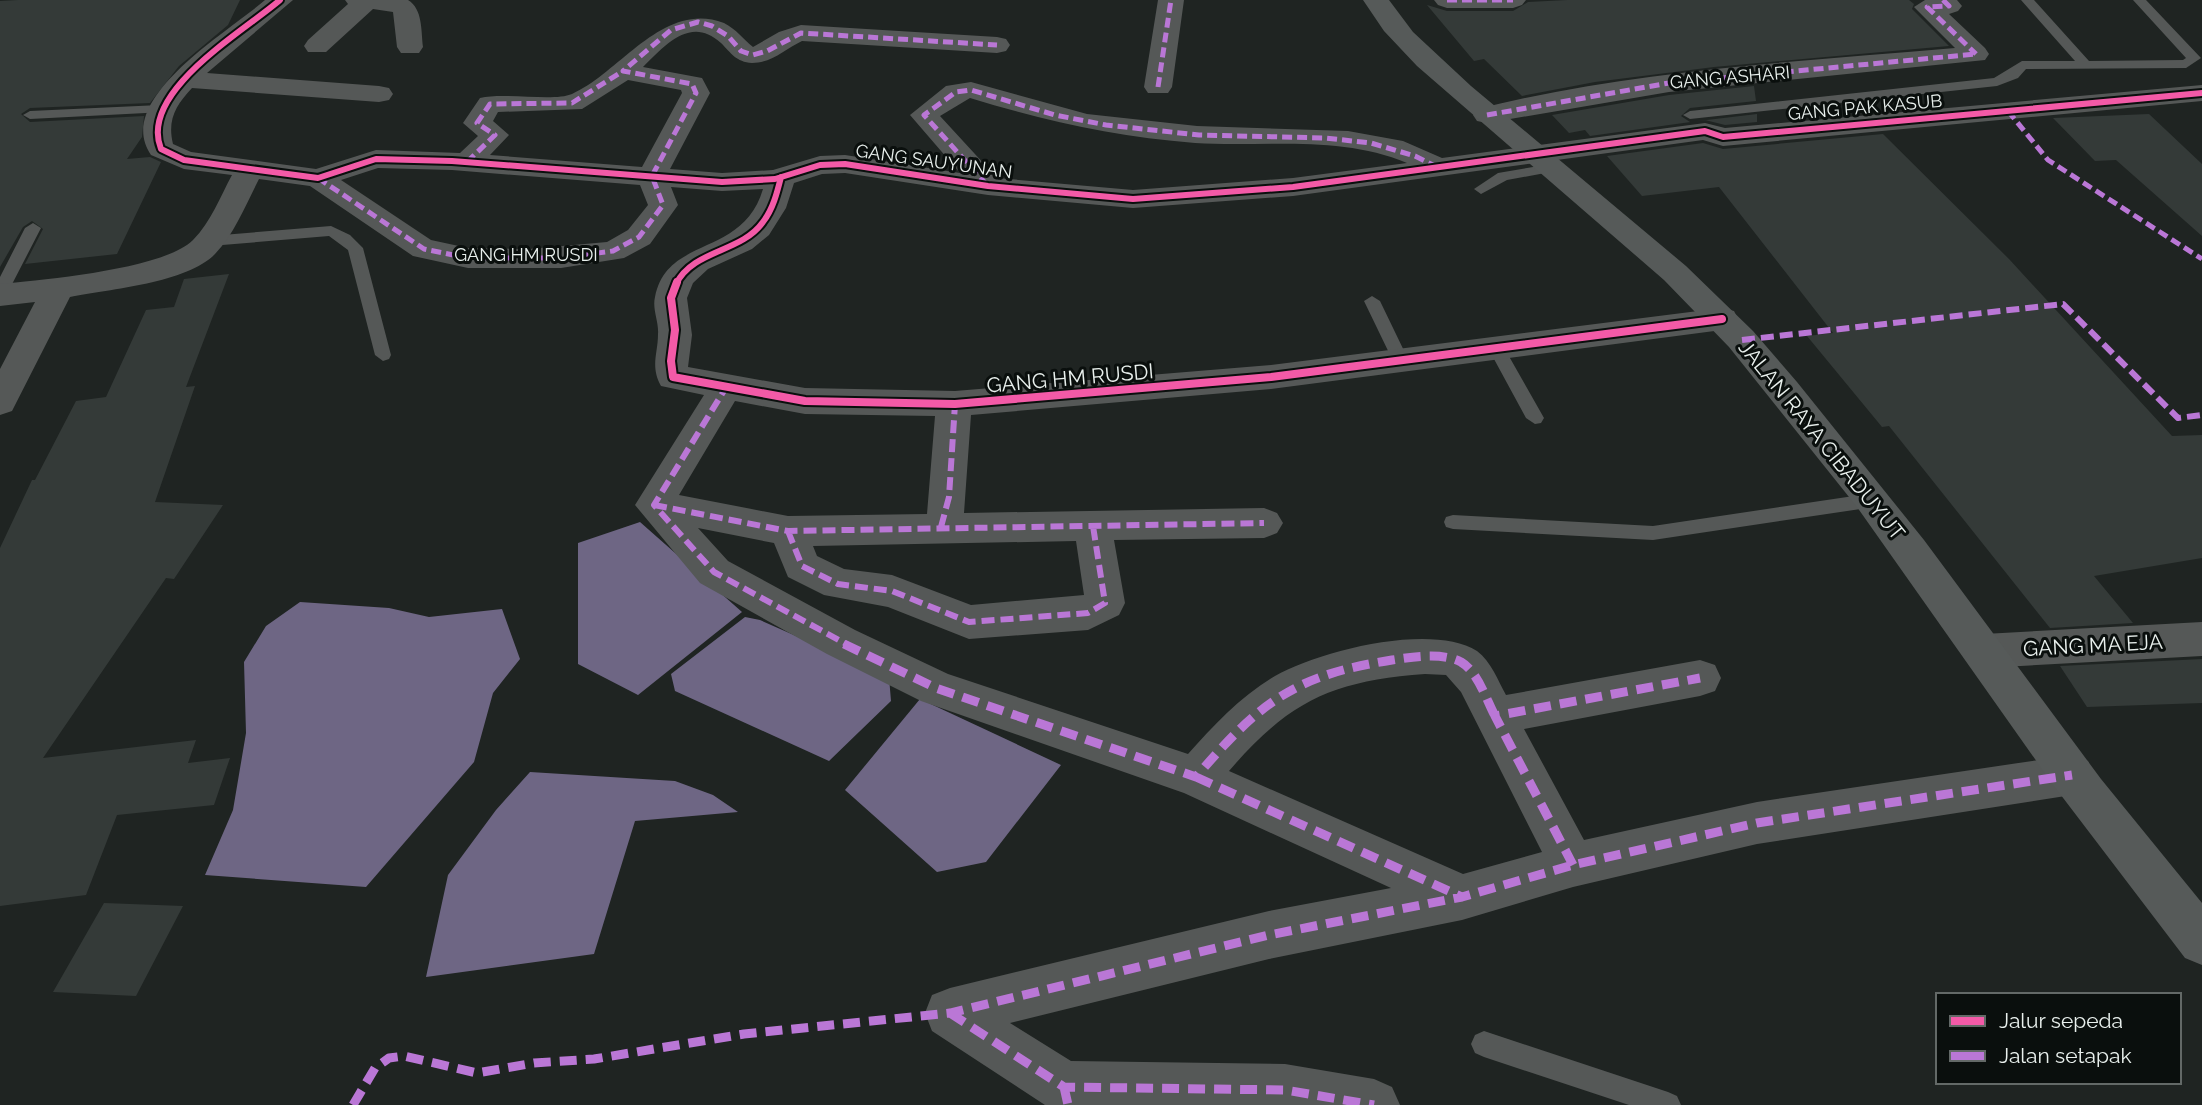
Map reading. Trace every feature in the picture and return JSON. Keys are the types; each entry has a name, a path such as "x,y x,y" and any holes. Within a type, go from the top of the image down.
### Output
{"main road":[{"name":"JALAN RAYA CIBADUYUT","path":"1376,0 1405,39 1486,115 1649,251 1722,319 1874,500 2072,775 2202,941"}],"street":[{"path":"160,109 185,79 281,0"},
{"path":"1158,87 1171,0"},
{"path":"1447,0 1513,0"},
{"name":"GANG ASHARI","path":"1486,115 1581,94 1662,83 1976,54 1927,7 1949,6 1943,0"},
{"path":"317,46 362,1 395,3 405,9 410,47"},
{"path":"467,163 495,135 477,123 490,104 572,103 581,100 623,71 676,24 694,20 727,36 739,50 751,55 768,52 789,36 802,33 997,45"},
{"path":"623,71 692,84 695,88 696,93 652,176"},
{"path":"185,79 379,94"},
{"path":"1662,83 1698,123"},
{"path":"988,186 924,115 956,92 971,90 1060,117 1104,125 1254,137 1359,139 1413,153 1440,168"},
{"name":"GANG PAK KASUB","path":"1542,161 1698,123 1723,136 2202,93"},
{"name":"GANG SAUYUNAN","path":"160,109 156,130 158,143 169,155 249,171 318,177 376,159 722,182 780,177 820,165 845,164 988,186 1133,199 1293,187 1440,168 1542,161"},
{"path":"0,294 58,289 193,259 211,241 249,171"},
{"name":"GANG HM RUSDI","path":"318,177 413,244 432,253 462,258 555,258 607,254 628,245 645,232 663,205 652,176"},
{"name":"GANG HM RUSDI","path":"780,177 767,217 753,234 692,264 684,271 672,293 676,337 669,367 673,377 725,389 805,401 955,404 1243,380 1722,319"},
{"path":"0,402 16,338 58,289"},
{"path":"654,505 725,389"},
{"path":"941,527 949,508 950,425 955,404"},
{"path":"654,505 788,531 1264,523"},
{"path":"654,505 715,572 841,642 936,688 1196,777 1270,808 1462,897"},
{"path":"788,531 802,566 838,584 892,591 969,622 1088,613 1098,609 1105,603 1093,526"},
{"name":"GANG MA EJA","path":"1984,651 2202,639"},
{"path":"1196,777 1251,719 1291,687 1361,665 1421,655 1438,655 1461,663 1472,675 1573,865"},
{"path":"1494,716 1700,678"},
{"path":"1374,1105 1285,1090 1066,1096 950,1013 1269,935 1462,897 1573,865 1758,823 2072,775"}],"lane":[{"path":"2027,0 2084,63"},
{"path":"1698,123 1997,82 2013,75 2022,65 2186,64 2194,58 2139,0"},
{"path":"30,115 160,109"},
{"path":"1481,189 1503,176 1542,161"},
{"path":"0,294 33,228"},
{"path":"211,241 331,231 345,237 355,248 383,355"},
{"path":"1372,301 1400,359"},
{"path":"1496,348 1535,418"},
{"path":"1453,522 1653,533 1874,500"},
{"path":"1484,1044 1668,1105"}],"shaded area":[{"path":"640,522 742,612 638,695 578,664 578,543"},
{"path":"300,602 389,608 429,617 502,609 520,659 493,693 474,762 366,887 205,875 233,810 246,733 244,662 266,626"},
{"path":"745,617 760,620 889,677 891,701 829,761 675,691 671,674"},
{"path":"920,699 1061,765 986,862 937,872 845,790"},
{"path":"530,772 675,781 713,795 738,812 635,821 594,954 426,977 448,875 496,810"}],"building":[{"path":"240,0 228,25 179,66 150,103 30,108 21,114 30,122 144,116 142,137 127,159 150,157 161,162 117,254 25,264 43,229 32,221 23,227 0,267 0,1"},
{"path":"1909,0 1914,4 1912,9 1949,46 1714,67 1595,82 1522,96 1484,59 1474,61 1427,5 1447,11 1513,11 1528,2"},
{"path":"1754,86 1756,101 1690,108 1681,116 1689,122 1590,136 1585,130 1569,133 1552,115 1669,95"},
{"path":"1757,114 1757,122 1725,125 1706,120"},
{"path":"2149,114 2202,164 2202,236 2116,160 2095,161 2053,118"},
{"path":"1883,134 2009,259 2172,436 2202,435 2202,558 2094,576 2133,623 2050,628 1889,426 1882,427 1807,336 1833,333 1719,187 1642,196 1607,156 1703,143 1723,149"},
{"path":"229,274 186,387 195,386 155,502 223,505 174,579 166,578 43,758 196,740 188,763 230,758 214,805 117,815 86,895 0,906 0,548 32,480 35,480 76,401 106,397 146,310 174,307 184,279"},
{"path":"2202,659 2202,703 2087,707 2060,666"},
{"path":"104,903 183,906 136,996 53,992"}],"marked path":[{"path":"1158,87 1171,0"},
{"path":"1447,0 1513,0"},
{"path":"1943,0 1949,6 1927,7 1976,54"},
{"path":"318,178 416,245 444,255 529,259 613,251 639,237 663,205 652,176 696,93 692,84 623,71 671,30 698,22 712,26 728,36 748,55 760,54 788,37 801,33 997,45"},
{"path":"1487,115 1547,102 1669,83 1976,54"},
{"path":"467,162 495,135 477,123 490,104 572,103 581,100 623,71"},
{"path":"987,185 924,115 956,92 971,90 1089,123 1199,135 1325,138 1371,143 1393,148 1437,167"},
{"path":"2008,111 2048,160 2202,259"},
{"path":"1742,340 2063,304 2178,418 2202,415"},
{"path":"719,387 725,389 654,505 714,572 841,642 936,688 1196,777 1240,730 1289,689 1323,675 1374,662 1425,657 1460,662 1476,679 1495,716"},
{"path":"941,527 949,497 955,404"},
{"path":"654,505 788,531 1264,523"},
{"path":"788,531 802,566 838,584 892,591 969,622 1088,613 1105,603 1093,526"},
{"path":"1573,865 1495,716 1700,678"},
{"path":"353,1105 375,1068 389,1058 404,1056 477,1073 534,1063 594,1059 744,1034 950,1013 1269,935 1462,897 1573,865 1757,823 2072,775"},
{"path":"1196,777 1462,897"},
{"path":"950,1013 1064,1087 1285,1090 1374,1105"},
{"path":"1064,1087 1068,1105"}],"cycle path":[{"path":"280,0 202,63 174,91 158,117 157,134 161,149 184,160 318,178 376,159 452,161 722,182 775,179 820,165 845,164 988,186 1133,199 1293,187 1705,131 1723,137 2202,93"},
{"path":"781,177 771,208 758,228 741,242 697,262 679,279 671,298 675,330 671,361 673,377 805,401 955,404 1271,377 1722,319"}]}
